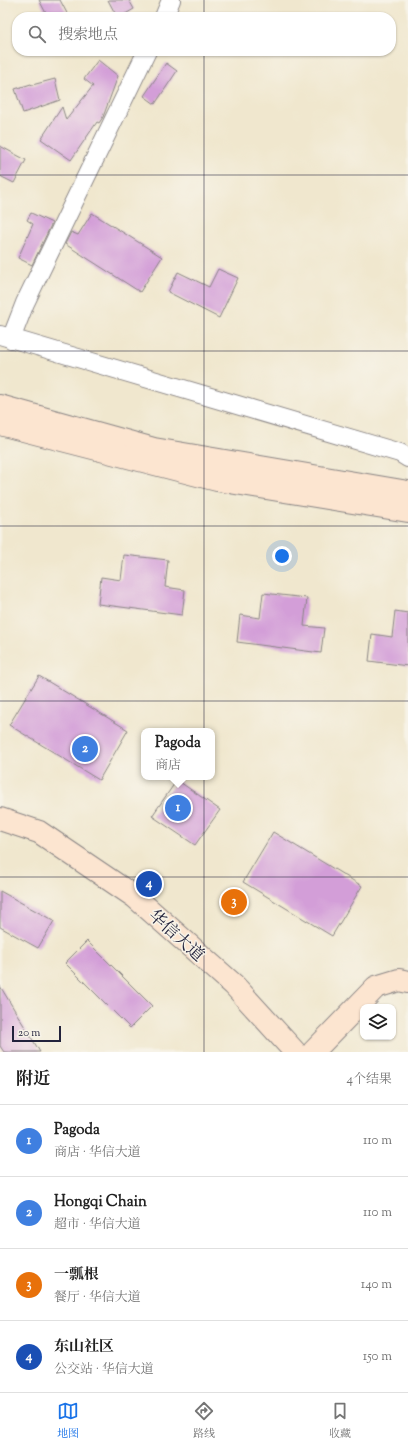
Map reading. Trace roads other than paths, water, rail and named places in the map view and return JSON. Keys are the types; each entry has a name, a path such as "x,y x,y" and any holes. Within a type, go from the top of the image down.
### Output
{"street":[{"path":"166,12 171,0"},
{"path":"145,56 25,303 6,337 393,451 408,458"},
{"path":"0,406 154,449 408,492"},
{"path":"0,424 217,480 408,511"},
{"name":"华信大道","path":"0,819 39,832 134,897 234,985 295,1052"},
{"path":"312,1052 376,987 399,980 408,982"}],"place":[{"name":"Hongqi Chain","path":"85,749"},
{"name":"Pagoda","path":"178,808"},
{"name":"东山社区","path":"149,884"},
{"name":"一瓢根","path":"234,902"}]}
